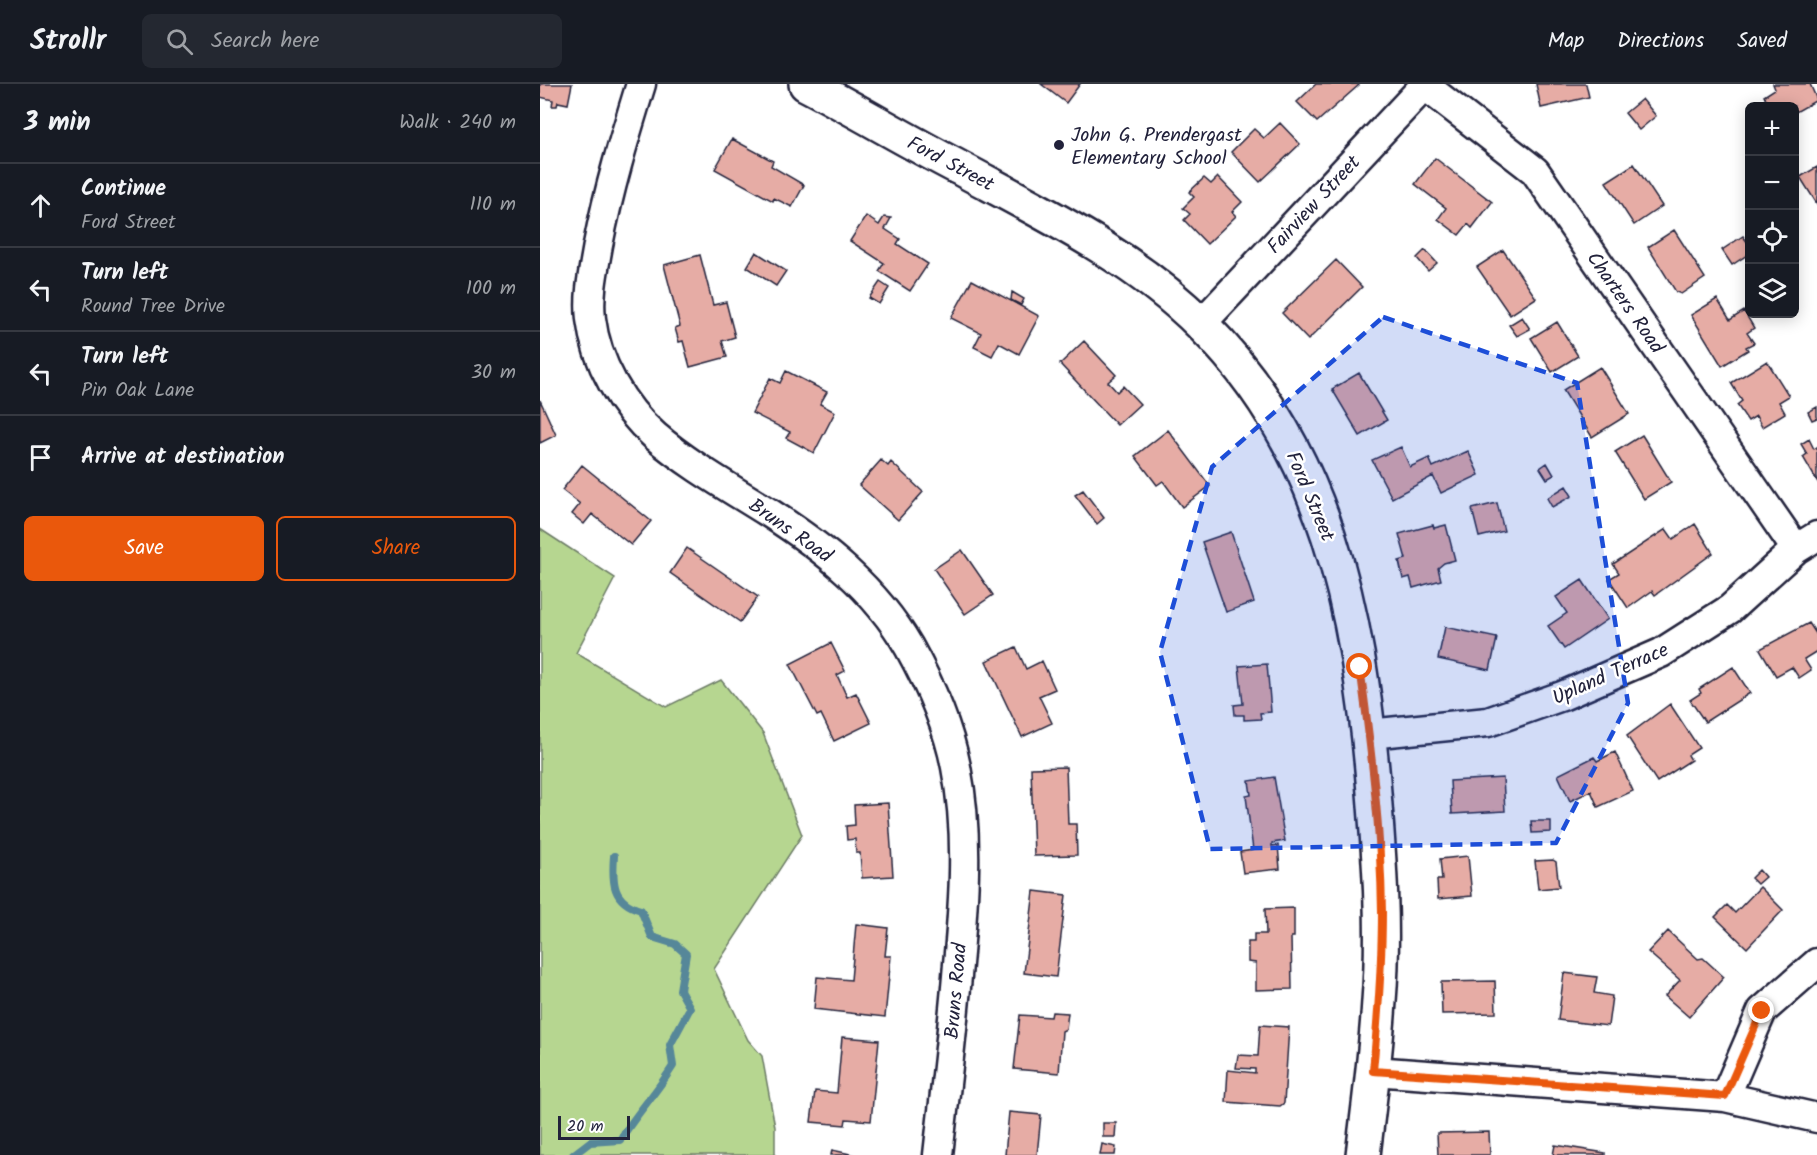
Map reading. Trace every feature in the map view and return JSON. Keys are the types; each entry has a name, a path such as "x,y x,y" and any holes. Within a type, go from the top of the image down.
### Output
{"street":[{"name":"Bruns Road","path":"641,84 610,184 591,281 591,317 597,346 612,382 630,408 654,435 702,470 817,543 875,597 909,647 927,684 956,765 964,830 962,923 938,1155"},
{"name":"Ford Street","path":"809,85 1055,218 1150,281 1201,324 1233,361 1277,422 1306,476 1330,535 1343,584 1369,734 1380,850 1382,912 1380,999 1363,1155"},
{"name":"Fairview Street","path":"1201,324 1425,85"},
{"name":"Charters Road","path":"1425,85 1535,171 1806,542"},
{"name":"Upland Terrace","path":"1369,734 1488,722 1562,696 1662,653 1730,609 1806,542"},
{"path":"1725,1096 1762,1011 1817,963"},
{"path":"1373,1071 1725,1096 1817,1118"}],"highlighted area":[{"path":"1383,317 1577,383 1628,703 1556,843 1210,849 1160,652 1212,467"}],"green space":[{"path":"540,529 615,578 576,653 666,707 721,680 763,733 802,835 714,969 748,1040 762,1056 775,1127 775,1155 540,1155"}],"building":[{"path":"540,84 572,84 568,104 558,102 557,106 552,106 553,100 540,97"},
{"path":"1041,84 1080,84 1066,103"},
{"path":"1316,84 1359,85 1317,122 1297,102"},
{"path":"1536,84 1586,84 1589,97 1541,108"},
{"path":"1773,84 1810,84 1817,100 1799,110 1799,102 1768,102 1764,96 1775,89"},
{"path":"1642,99 1656,116 1639,130 1625,113"},
{"path":"1280,123 1300,144 1260,182 1231,152 1254,129 1264,138"},
{"path":"732,139 773,161 771,166 804,185 792,207 774,198 773,201 715,169"},
{"path":"1435,158 1492,202 1472,228 1468,224 1459,235 1438,219 1446,208 1415,184"},
{"path":"1634,164 1662,206 1634,225 1606,182"},
{"path":"1817,167 1817,204 1800,177"},
{"path":"1218,177 1242,202 1232,212 1236,216 1207,244 1184,220 1190,214 1183,208 1194,197 1189,192 1204,178 1211,184"},
{"path":"866,216 879,225 884,217 891,218 885,229 900,239 897,244 928,264 910,291 879,271 884,263 850,241"},
{"path":"1674,230 1705,278 1681,294 1676,292 1648,247"},
{"path":"1743,236 1745,239 1745,256 1732,265 1722,250"},
{"path":"1425,250 1437,263 1428,271 1417,258"},
{"path":"1503,250 1536,298 1510,315 1477,267"},
{"path":"756,252 786,271 776,286 747,267"},
{"path":"700,255 713,305 726,302 735,337 722,341 727,357 690,367 683,341 679,342 675,328 680,326 664,265"},
{"path":"1336,260 1362,287 1308,340 1282,313"},
{"path":"972,280 1039,316 1019,354 999,343 992,356 974,347 981,333 951,318"},
{"path":"880,282 889,288 879,304 869,298"},
{"path":"1012,292 1024,299 1021,305 1011,300"},
{"path":"1717,299 1730,320 1744,311 1745,318 1748,318 1754,328 1747,333 1754,343 1746,347 1748,350 1722,366 1691,315"},
{"path":"1522,317 1530,329 1517,336 1509,325"},
{"path":"1557,322 1578,356 1552,372 1531,338"},
{"path":"1084,341 1116,375 1108,382 1117,392 1123,386 1140,404 1117,425 1060,364"},
{"path":"1767,361 1789,396 1779,402 1785,413 1762,427 1756,416 1748,421 1737,405 1742,401 1731,383"},
{"path":"1600,367 1629,414 1592,437 1563,390"},
{"path":"786,371 827,392 820,404 835,412 814,453 786,438 790,432 752,413 770,378 780,383"},
{"path":"1359,373 1387,420 1360,436 1332,389"},
{"path":"540,400 556,435 540,443"},
{"path":"1817,407 1817,418 1812,420 1808,412"},
{"path":"1168,430 1210,486 1182,507 1163,481 1157,485 1135,456"},
{"path":"1642,435 1671,482 1644,499 1615,452"},
{"path":"1809,439 1814,449 1817,447 1817,481 1803,457 1807,454 1801,444"},
{"path":"1401,447 1410,467 1429,458 1433,467 1468,451 1479,475 1441,493 1433,476 1392,498 1372,460"},
{"path":"881,460 888,466 891,462 923,492 898,520 859,485"},
{"path":"1547,463 1554,475 1547,479 1540,468"},
{"path":"582,465 651,521 631,545 592,514 584,524 572,514 580,504 562,490"},
{"path":"1566,486 1572,496 1552,507 1547,498"},
{"path":"1083,490 1104,518 1097,524 1075,495"},
{"path":"1497,503 1504,531 1479,537 1472,509"},
{"path":"1695,524 1713,553 1655,595 1652,591 1628,608 1609,579 1619,573 1613,564 1666,529 1673,539"},
{"path":"1433,525 1434,528 1446,525 1455,560 1444,563 1438,568 1441,580 1413,588 1410,577 1403,579 1399,561 1406,559 1399,534"},
{"path":"1231,532 1254,602 1226,612 1202,542"},
{"path":"687,548 758,597 740,622 670,573"},
{"path":"962,550 993,595 965,614 934,569"},
{"path":"1582,580 1608,619 1564,649 1548,626 1567,613 1556,597"},
{"path":"1809,623 1817,635 1817,651 1804,659 1811,670 1799,678 1792,667 1776,676 1760,649"},
{"path":"1445,627 1497,638 1490,670 1438,659"},
{"path":"831,643 845,671 837,675 847,697 856,693 871,723 834,741 821,714 817,716 790,664"},
{"path":"1016,647 1026,669 1042,661 1055,689 1039,696 1052,723 1022,737 986,661"},
{"path":"1267,664 1271,712 1260,713 1261,719 1244,720 1244,715 1235,715 1234,705 1243,704 1239,666"},
{"path":"1733,667 1750,693 1705,722 1690,700 1701,693 1699,689"},
{"path":"1670,704 1699,748 1688,755 1691,760 1657,782 1627,736"},
{"path":"1615,752 1633,791 1598,807 1591,791 1570,801 1558,775 1594,757 1597,761"},
{"path":"1066,767 1068,824 1076,824 1077,855 1034,856 1031,768"},
{"path":"1274,777 1285,841 1272,843 1272,846 1278,845 1280,869 1243,873 1240,852 1253,850 1246,796 1251,795 1249,781"},
{"path":"1503,778 1505,811 1452,814 1450,781"},
{"path":"888,803 893,876 862,878 860,853 856,853 855,839 847,840 846,826 855,825 854,805"},
{"path":"1531,821 1551,821 1551,832 1532,833"},
{"path":"1468,856 1472,896 1438,899 1437,880 1442,880 1440,859"},
{"path":"1553,860 1556,862 1559,887 1538,889 1535,861"},
{"path":"1759,870 1765,877 1757,884 1751,878"},
{"path":"1760,887 1783,910 1747,948 1715,917 1727,905 1735,913"},
{"path":"1034,891 1066,895 1056,977 1024,973"},
{"path":"1294,908 1294,937 1291,937 1292,989 1256,990 1256,963 1248,962 1248,942 1254,942 1254,934 1266,934 1265,909"},
{"path":"856,924 888,928 885,956 891,956 885,1017 814,1009 817,977 851,980"},
{"path":"1668,931 1698,959 1703,958 1724,977 1689,1017 1665,996 1680,980 1648,952"},
{"path":"1564,973 1597,977 1594,993 1612,996 1608,1026 1558,1020"},
{"path":"1495,981 1496,1013 1442,1014 1441,982"},
{"path":"1052,1012 1068,1013 1066,1029 1062,1031 1059,1073 1014,1069 1020,1015 1051,1017"},
{"path":"1260,1025 1289,1027 1284,1103 1280,1106 1226,1102 1228,1070 1255,1073 1255,1069 1236,1068 1238,1055 1258,1056"},
{"path":"842,1037 879,1040 871,1121 846,1119 845,1125 811,1122 815,1091 837,1093"},
{"path":"1009,1112 1041,1115 1037,1155 1005,1155"},
{"path":"1103,1123 1116,1123 1115,1137 1103,1137"},
{"path":"1489,1132 1490,1155 1438,1155 1437,1133"},
{"path":"1102,1144 1116,1147 1115,1155 1100,1155"},
{"path":"1555,1145 1605,1153 1605,1155 1553,1155"},
{"path":"832,1150 855,1155 831,1155"}],"waterway":[{"path":"573,1155 590,1142 620,1140 673,1066 670,1045 690,1008 680,990 686,954 675,944 652,937 641,910 624,902 619,896 614,882 614,856"}],"place":[{"name":"John G. Prendergast Elementary School","path":"1059,145"}],"route":[{"path":"1360,667 1380,850 1382,912 1380,999 1373,1071 1725,1096 1762,1011"}]}
